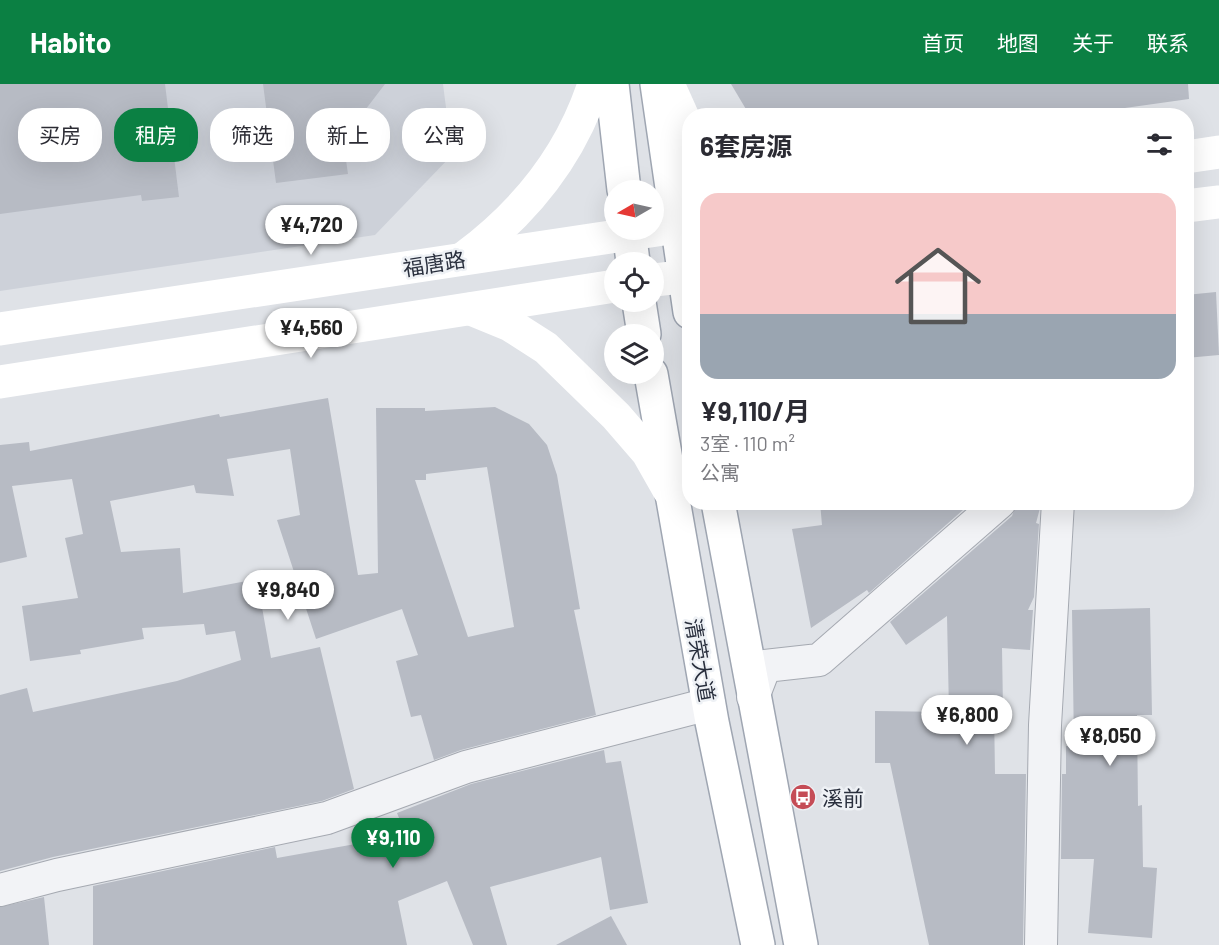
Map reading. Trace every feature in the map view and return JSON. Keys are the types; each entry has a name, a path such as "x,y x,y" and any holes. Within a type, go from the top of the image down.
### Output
{"street":[{"path":"462,259 492,237 529,200 558,161 584,115 594,84"},
{"path":"612,84 623,180"},
{"path":"657,84 682,215"},
{"path":"668,84 682,115"},
{"path":"1194,156 1219,152"},
{"path":"1194,205 1219,202"},
{"name":"福唐路","path":"0,329 462,259 630,242 682,227"},
{"path":"682,239 676,277 682,292"},
{"path":"0,382 604,288"},
{"path":"469,309 510,325 546,348 616,416 648,453 669,490"},
{"name":"清荣大道","path":"653,384 669,490 709,704 758,945"},
{"path":"719,510 801,945"},
{"path":"753,697 765,666 819,660 991,510"},
{"path":"1041,945 1046,725 1058,510"},
{"path":"0,890 327,818 466,766 709,704"}],"shaded area":[{"path":"0,84 443,84 446,108 402,108 402,162 445,162 375,235 0,291"}],"building":[{"path":"0,84 165,84 168,108 114,108 114,162 175,162 179,197 142,201 141,195 0,214"},
{"path":"263,84 385,84 367,108 306,108 306,162 346,162 348,174 276,183 273,162 294,162 294,108 266,108"},
{"path":"731,84 1188,84 1189,99 1125,108 745,108"},
{"path":"1216,292 1219,355 1194,357 1194,294"},
{"path":"328,398 358,575 378,573 376,408 425,408 425,411 495,407 529,424 547,445 557,475 580,609 574,610 596,715 461,750 434,760 421,715 411,717 396,661 418,655 402,609 316,639 277,520 300,515 290,449 227,459 234,496 196,493 194,485 110,501 121,552 180,548 183,593 257,579 271,658 320,647 354,789 322,801 53,857 0,871 0,695 27,688 33,712 177,681 241,660 235,631 206,635 204,624 142,628 144,639 80,650 81,654 30,661 22,606 78,598 65,538 83,534 72,479 12,486 27,557 0,563 0,445 29,442 30,451 219,414 220,417","holes":["487,467 514,627 468,637 415,480 426,480 426,474"]},
{"path":"821,510 963,510 869,593 867,590 811,628 792,529 822,525"},
{"path":"1014,510 1039,510 1036,523 1039,524 1034,597 1028,610 1033,610 1030,650 1002,648 1003,709 994,709 995,774 1026,774 1023,945 929,945 890,763 875,763 875,711 949,712 947,616 906,645 890,622 1012,516"},
{"path":"1150,608 1152,715 1137,715 1138,806 1142,805 1143,867 1157,868 1152,938 1088,933 1094,859 1061,859 1062,774 1066,774 1066,746 1074,746 1072,610"},
{"path":"604,750 606,763 621,761 648,903 610,910 601,857 490,887 507,945 473,945 447,881 398,901 407,945 93,945 93,886 275,847 277,858 406,835 397,813 471,784"},
{"path":"44,897 49,945 0,945 0,907"},
{"path":"611,916 627,945 556,945"}],"place":[{"name":"溪前","path":"803,797"}]}
